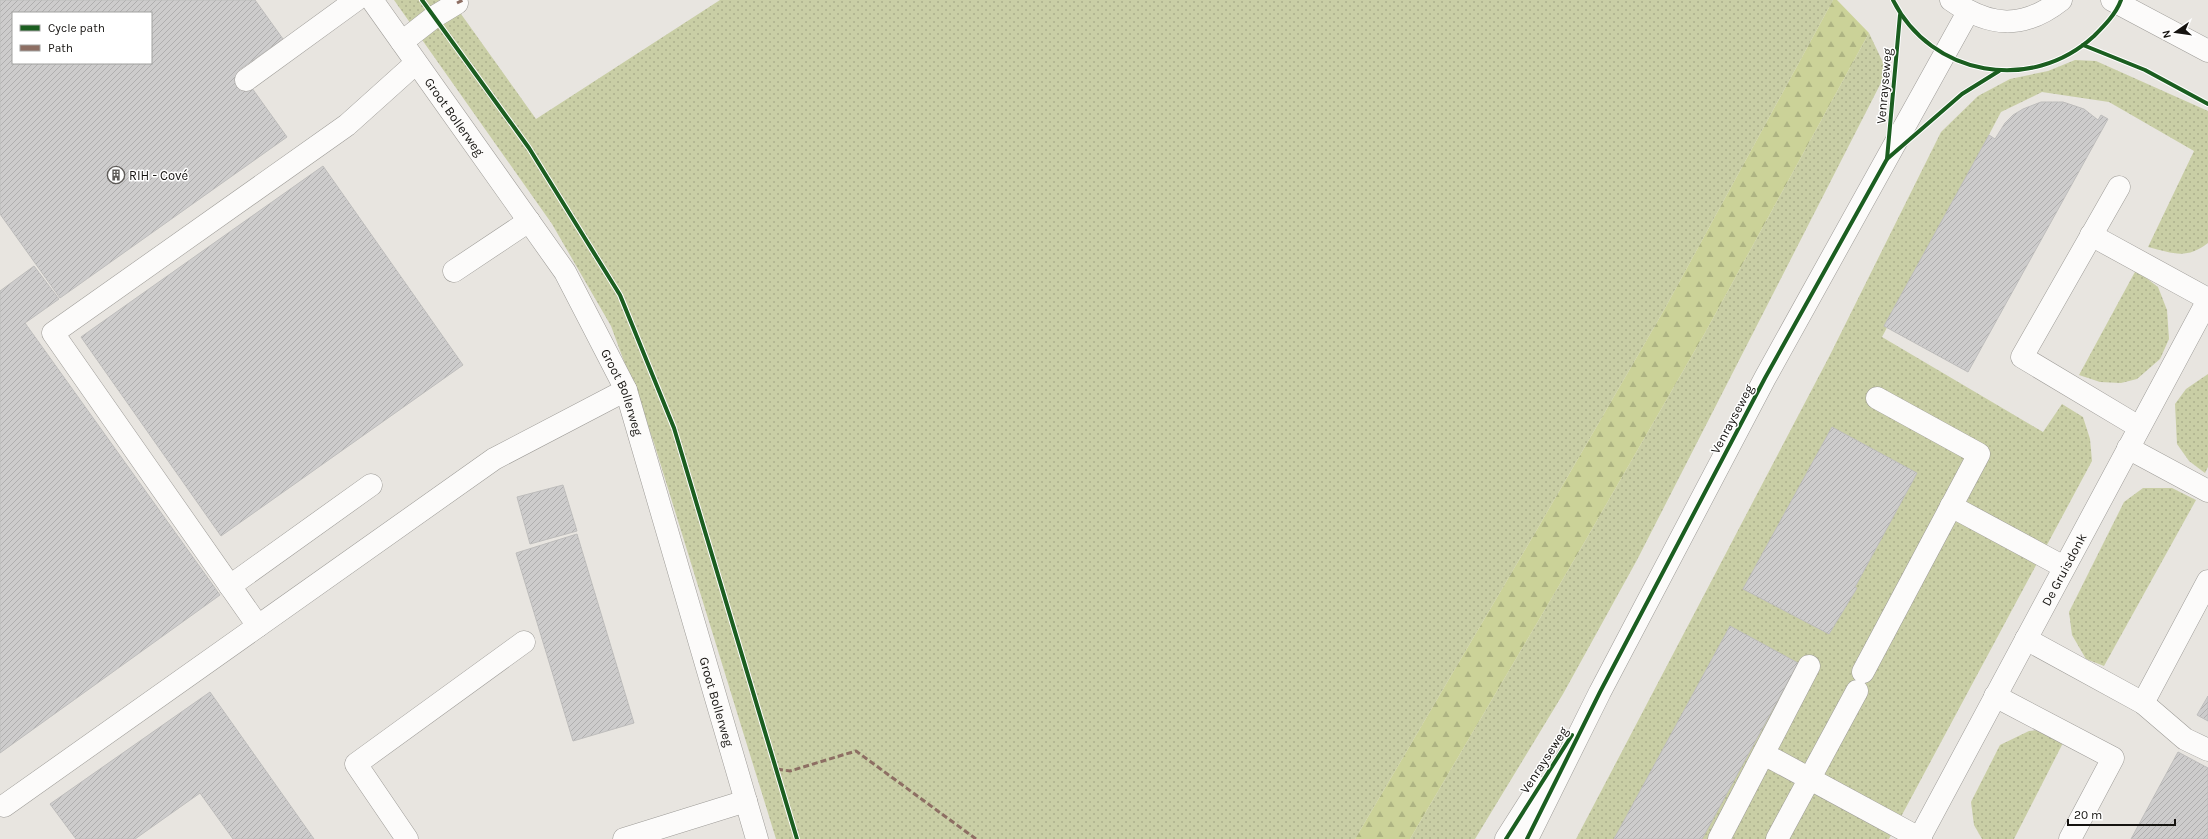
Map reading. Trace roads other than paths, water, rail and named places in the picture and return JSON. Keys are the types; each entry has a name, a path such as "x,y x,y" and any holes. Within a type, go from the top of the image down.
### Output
{"street":[{"path":"246,80 356,0"},
{"name":"Groot Bollerweg","path":"372,0 565,272 626,390 757,839"},
{"path":"1959,6 1987,20 2008,22 2029,19 2048,11 2061,0"},
{"path":"2112,0 2208,51"},
{"path":"402,42 434,17 457,3"},
{"name":"Venrayseweg","path":"1526,839 1600,692 1959,6"},
{"path":"258,626 53,333 347,125 416,63"},
{"path":"2119,187 2022,357 2139,427"},
{"path":"454,271 529,221"},
{"path":"2091,235 2208,299"},
{"name":"De Gruisdonk","path":"1920,839 2139,427 2202,327 2208,299"},
{"path":"1,808 494,460 626,390"},
{"path":"1778,839 1979,454 1877,398"},
{"path":"2128,448 2208,491"},
{"path":"230,586 371,485"},
{"path":"1952,506 2064,567"},
{"path":"2143,703 2208,581"},
{"path":"2026,639 2143,703 2185,739 2208,750"},
{"path":"407,839 356,764 524,642"},
{"path":"1718,839 1809,666"},
{"name":"Venrayseweg","path":"1506,839 1600,692"},
{"path":"1995,696 2113,758 2070,839"},
{"path":"1764,754 1920,839"},
{"path":"624,839 746,801"}],"place":[{"name":"RIH - Cové","path":"116,175"}]}
